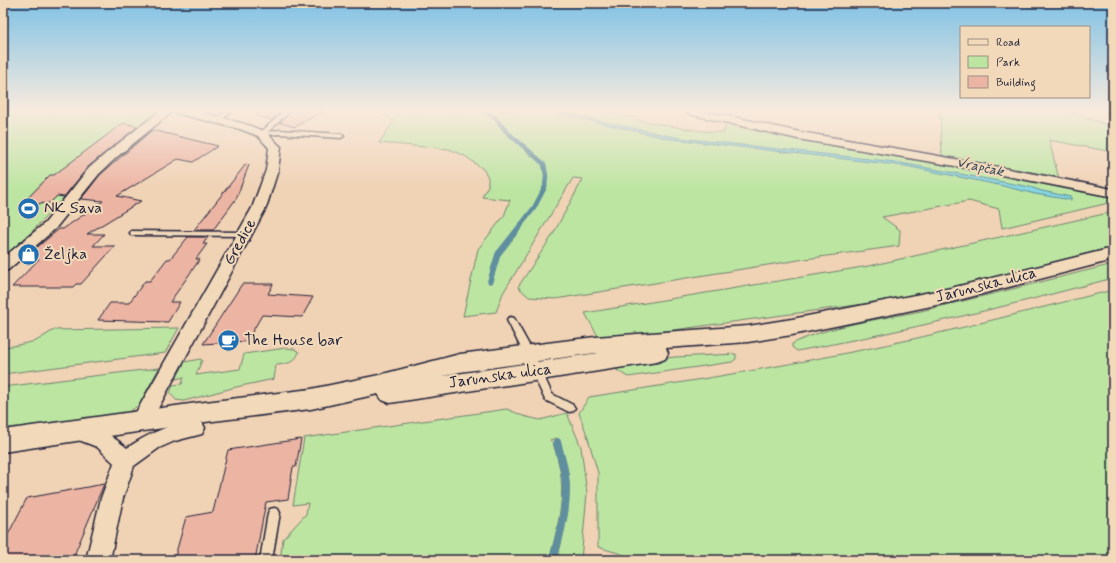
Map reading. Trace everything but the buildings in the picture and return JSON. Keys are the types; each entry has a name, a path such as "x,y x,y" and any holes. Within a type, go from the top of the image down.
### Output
{"street":[{"path":"3,266 50,226 94,171 135,137"},
{"name":"Gredice","path":"140,423 259,208 272,170 275,147 265,137"},
{"path":"811,137 961,163 1113,193"},
{"name":"Jarunska ulica","path":"3,441 140,423 197,413 311,399 379,384 437,368 532,362 674,350 724,349 784,339 832,326 859,314 950,294 1113,254"},
{"name":"Jarunska ulica","path":"140,423 195,428 330,408 402,390 532,362"},
{"path":"98,560 112,498 126,460 159,439 172,433 195,428"},
{"path":"78,431 104,441 126,460"}],"lane":[{"path":"134,233 244,234"},
{"path":"511,320 548,397 570,408"},
{"path":"266,560 274,513"}],"green space":[{"name":"NK Sava","path":"3,137 130,137 88,172 20,244 3,258"},
{"path":"383,137 809,137 1113,195 1113,202 1002,228 999,209 969,201 882,217 900,230 899,246 805,259 555,299 529,297 518,287 552,236 583,179 573,178 503,293 496,312 463,316 478,249 504,216 510,200 482,197 488,186 488,177 483,169 465,156 449,149 379,143"},
{"path":"941,137 1113,137 1113,152 1049,140 1059,179 942,156"},
{"path":"1113,212 1113,247 942,290 871,303 600,340 585,313 869,266"},
{"path":"1113,264 1113,278 956,318 877,335 797,351 792,347 792,344 821,332 872,320 921,311"},
{"path":"1113,290 1113,560 641,560 598,547 598,473 579,413 589,397 752,371 873,348"},
{"path":"179,328 165,353 3,374 3,347 36,341 54,330"},
{"path":"286,348 294,349 299,352 293,361 276,365 274,379 236,387 184,401 176,400 170,393 173,385 182,384 184,377 176,379 185,362 200,359 202,360 196,375 240,369 244,354"},
{"path":"736,354 736,359 732,362 628,377 615,369 641,361 675,357"},
{"path":"159,368 139,405 126,414 3,430 3,387"},
{"path":"507,409 523,416 540,420 567,413 581,447 587,493 581,560 557,560 567,518 569,486 565,458 560,442 556,438 550,440 553,443 560,469 562,487 557,529 549,560 280,560 283,539 306,514 308,503 293,505 304,438"}],"water":[{"path":"663,137 676,137 895,162 1030,187 1071,197 1071,200 1035,194 906,166"}],"waterway":[{"path":"513,137 544,164 546,176 545,187 534,208 520,226"},
{"path":"490,281 498,254 521,225"},
{"path":"553,560 563,518 566,496 565,475 557,442"}],"place":[{"name":"NK Sava","path":"29,208"},
{"name":"Željka","path":"29,254"},
{"name":"The House bar","path":"228,340"}],"water label":[{"name":"Vrapčak","path":"980,167"}]}
